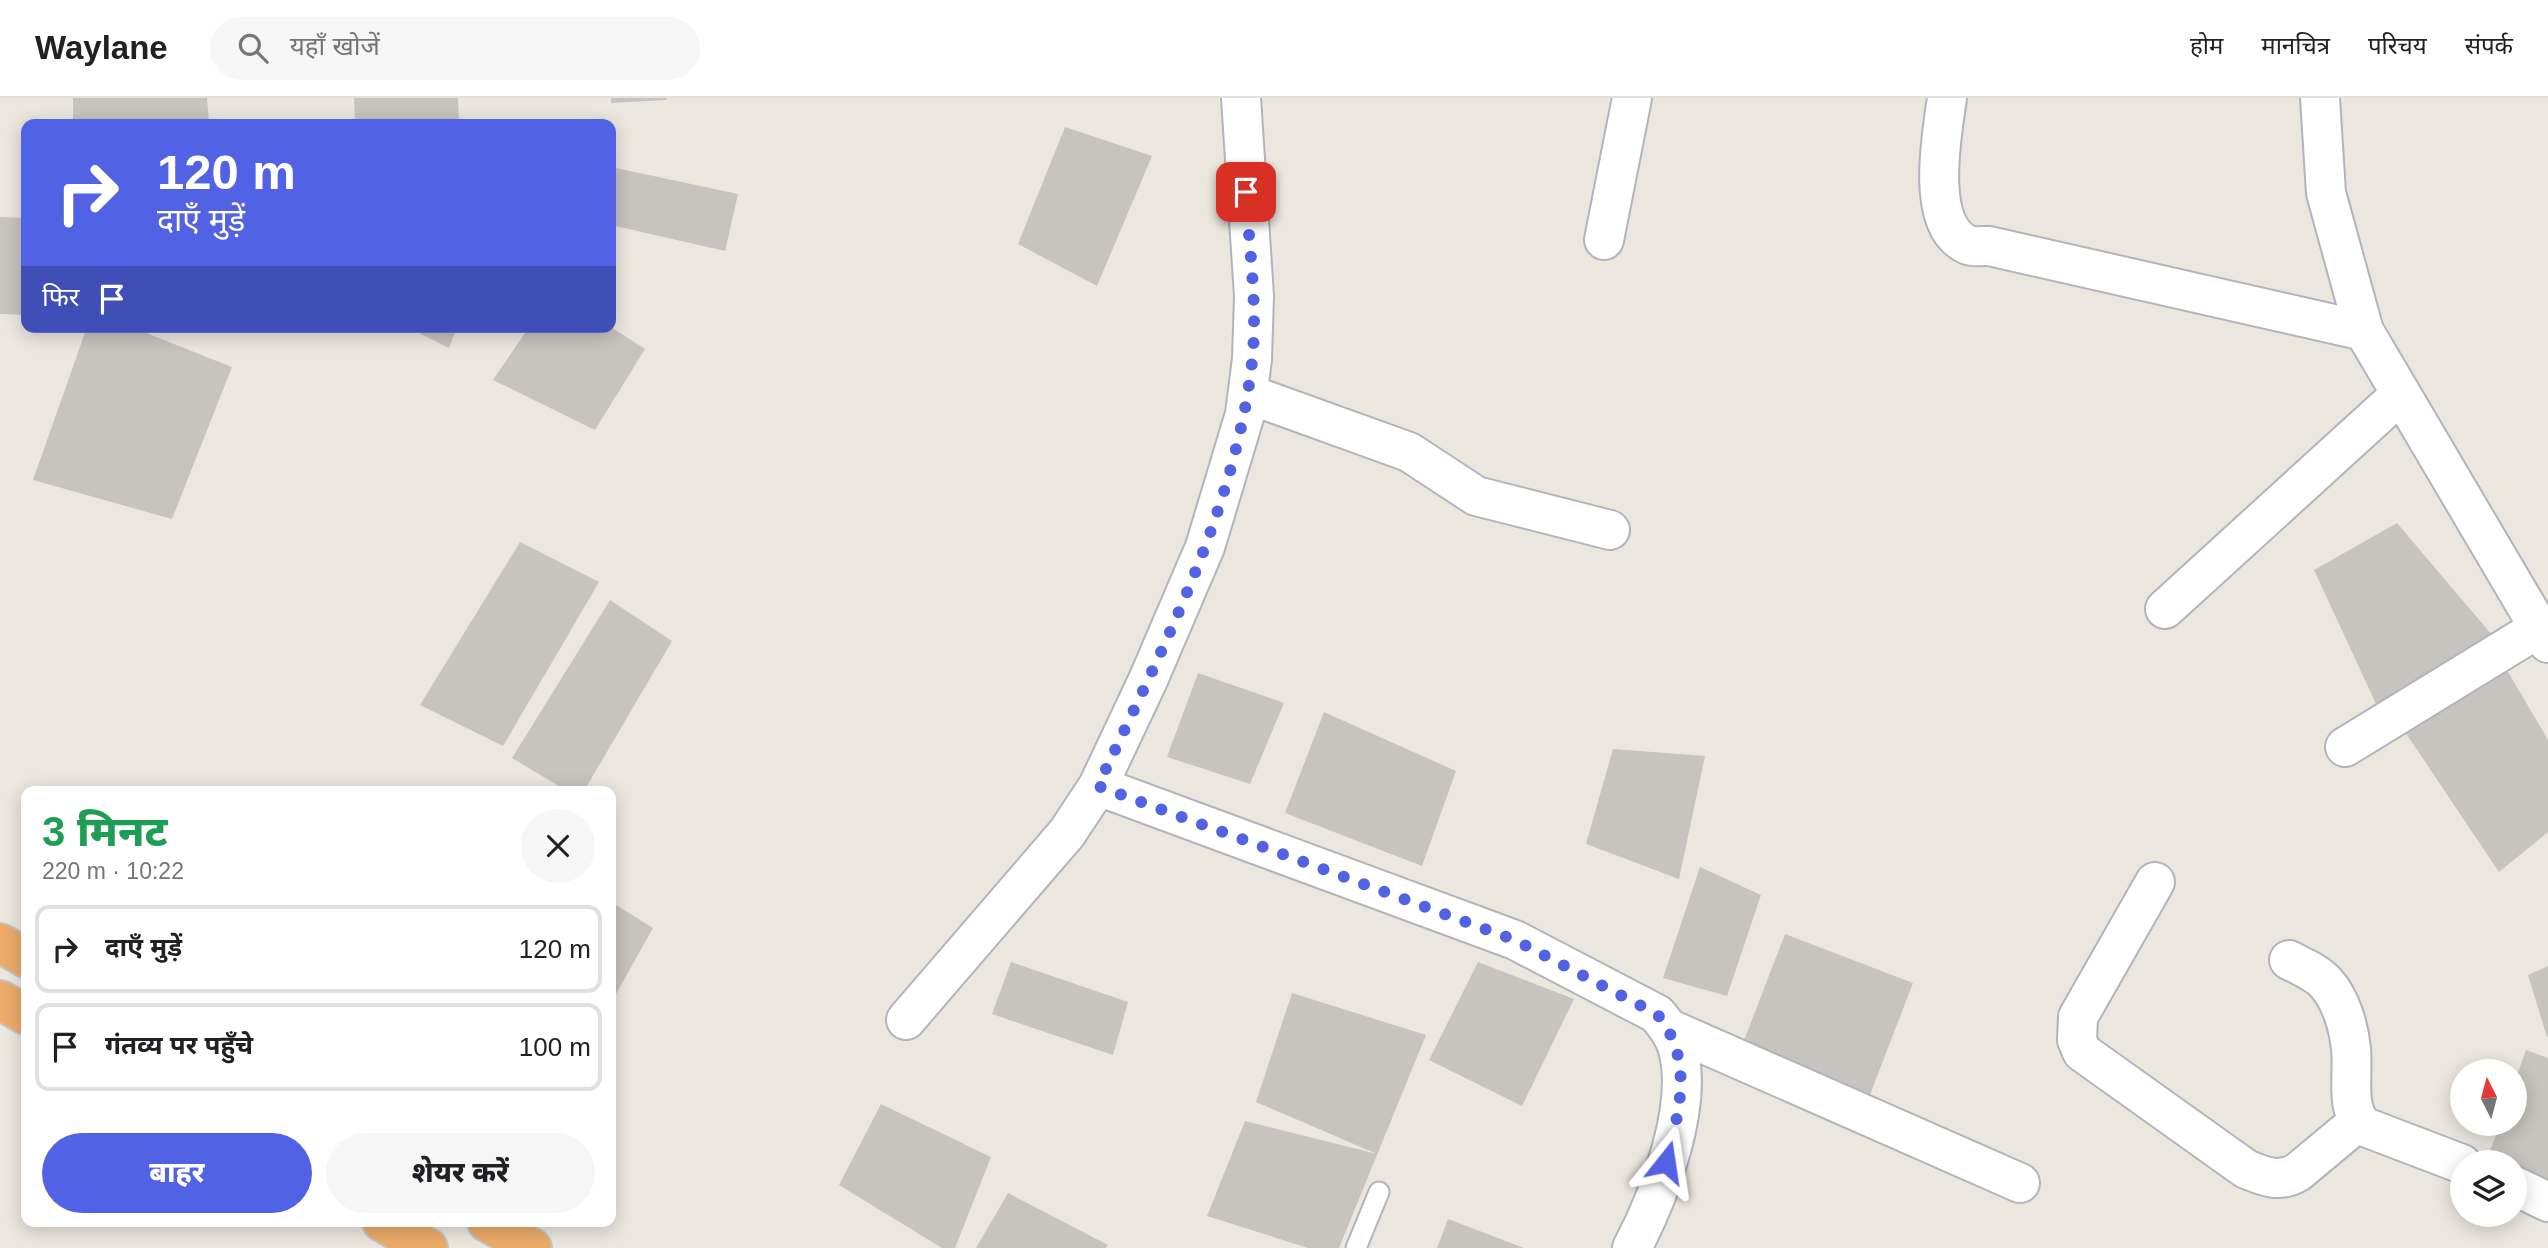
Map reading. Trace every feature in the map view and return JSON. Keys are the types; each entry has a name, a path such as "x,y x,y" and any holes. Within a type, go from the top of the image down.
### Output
{"highway":[{"path":"0,943 21,955"},
{"path":"0,1000 21,1012"},
{"path":"391,1227 428,1248"},
{"path":"496,1227 532,1248"}],"street":[{"path":"906,1020 1067,834 1098,786 1148,680 1205,547 1245,414 1252,359 1254,296 1241,98"},
{"path":"1604,240 1632,98"},
{"path":"1947,98 1938,161 1942,201 1950,230 1968,245 1989,246 2364,331"},
{"path":"2320,98 2326,192 2364,331 2543,635 2344,747"},
{"path":"1248,394 1409,452 1476,496 1610,530"},
{"path":"2165,609 2401,394"},
{"path":"1098,786 1515,940 1657,1014 1670,1029 1677,1047 1681,1072 1681,1104 1658,1188 1632,1248"},
{"path":"2155,882 2078,1017 2076,1028 2082,1052 2246,1169 2274,1179 2288,1178 2298,1172 2358,1122"},
{"path":"2289,960 2318,975 2328,985 2344,1016 2351,1049 2353,1107 2358,1122 2450,1159"},
{"path":"1670,1029 2020,1183"},
{"path":"2527,1192 2548,1202"}],"lane":[{"path":"1356,1248 1379,1192"}],"building":[{"path":"73,98 207,98 209,119 73,119"},
{"path":"354,98 458,98 459,119 355,119"},
{"path":"611,98 667,98 667,100 611,103"},
{"path":"1065,127 1152,156 1097,286 1018,244"},
{"path":"616,168 738,194 725,251 616,226"},
{"path":"0,217 21,218 21,315 0,314"},
{"path":"616,330 645,349 595,430 493,380 525,333 616,333"},
{"path":"85,333 146,333 232,367 172,519 33,480"},
{"path":"419,333 455,333 449,348"},
{"path":"2397,523 2492,635 2377,706 2314,570"},
{"path":"520,542 599,582 503,746 420,705"},
{"path":"610,600 672,641 587,786 559,786 512,758"},
{"path":"2504,665 2548,740 2548,832 2499,872 2401,726"},
{"path":"1198,673 1284,703 1250,784 1167,757"},
{"path":"1324,712 1456,771 1422,866 1285,813"},
{"path":"1613,749 1705,756 1679,879 1586,844"},
{"path":"1700,867 1761,895 1727,996 1663,978"},
{"path":"616,905 653,928 616,994"},
{"path":"1785,934 1913,983 1866,1105 1738,1056"},
{"path":"1011,962 1128,1002 1113,1055 992,1014"},
{"path":"1478,962 1574,999 1522,1106 1429,1060"},
{"path":"2548,966 2548,1036 2547,1037 2528,975"},
{"path":"1292,993 1426,1035 1339,1248 1308,1248 1207,1216 1245,1121 1377,1154 1256,1102"},
{"path":"2526,1050 2548,1058 2548,1179 2527,1171 2527,1150 2490,1150 2496,1136 2527,1136 2527,1059 2523,1059"},
{"path":"881,1104 991,1157 955,1248 942,1248 839,1185"},
{"path":"1008,1193 1108,1245 1106,1248 976,1248"},
{"path":"1448,1219 1524,1248 1437,1248"}],"route":[{"path":"1246,192 1254,296 1252,359 1245,414 1205,547 1148,680 1098,786 1515,940 1657,1014 1670,1029 1677,1047 1681,1072 1681,1104 1666,1162"}]}
